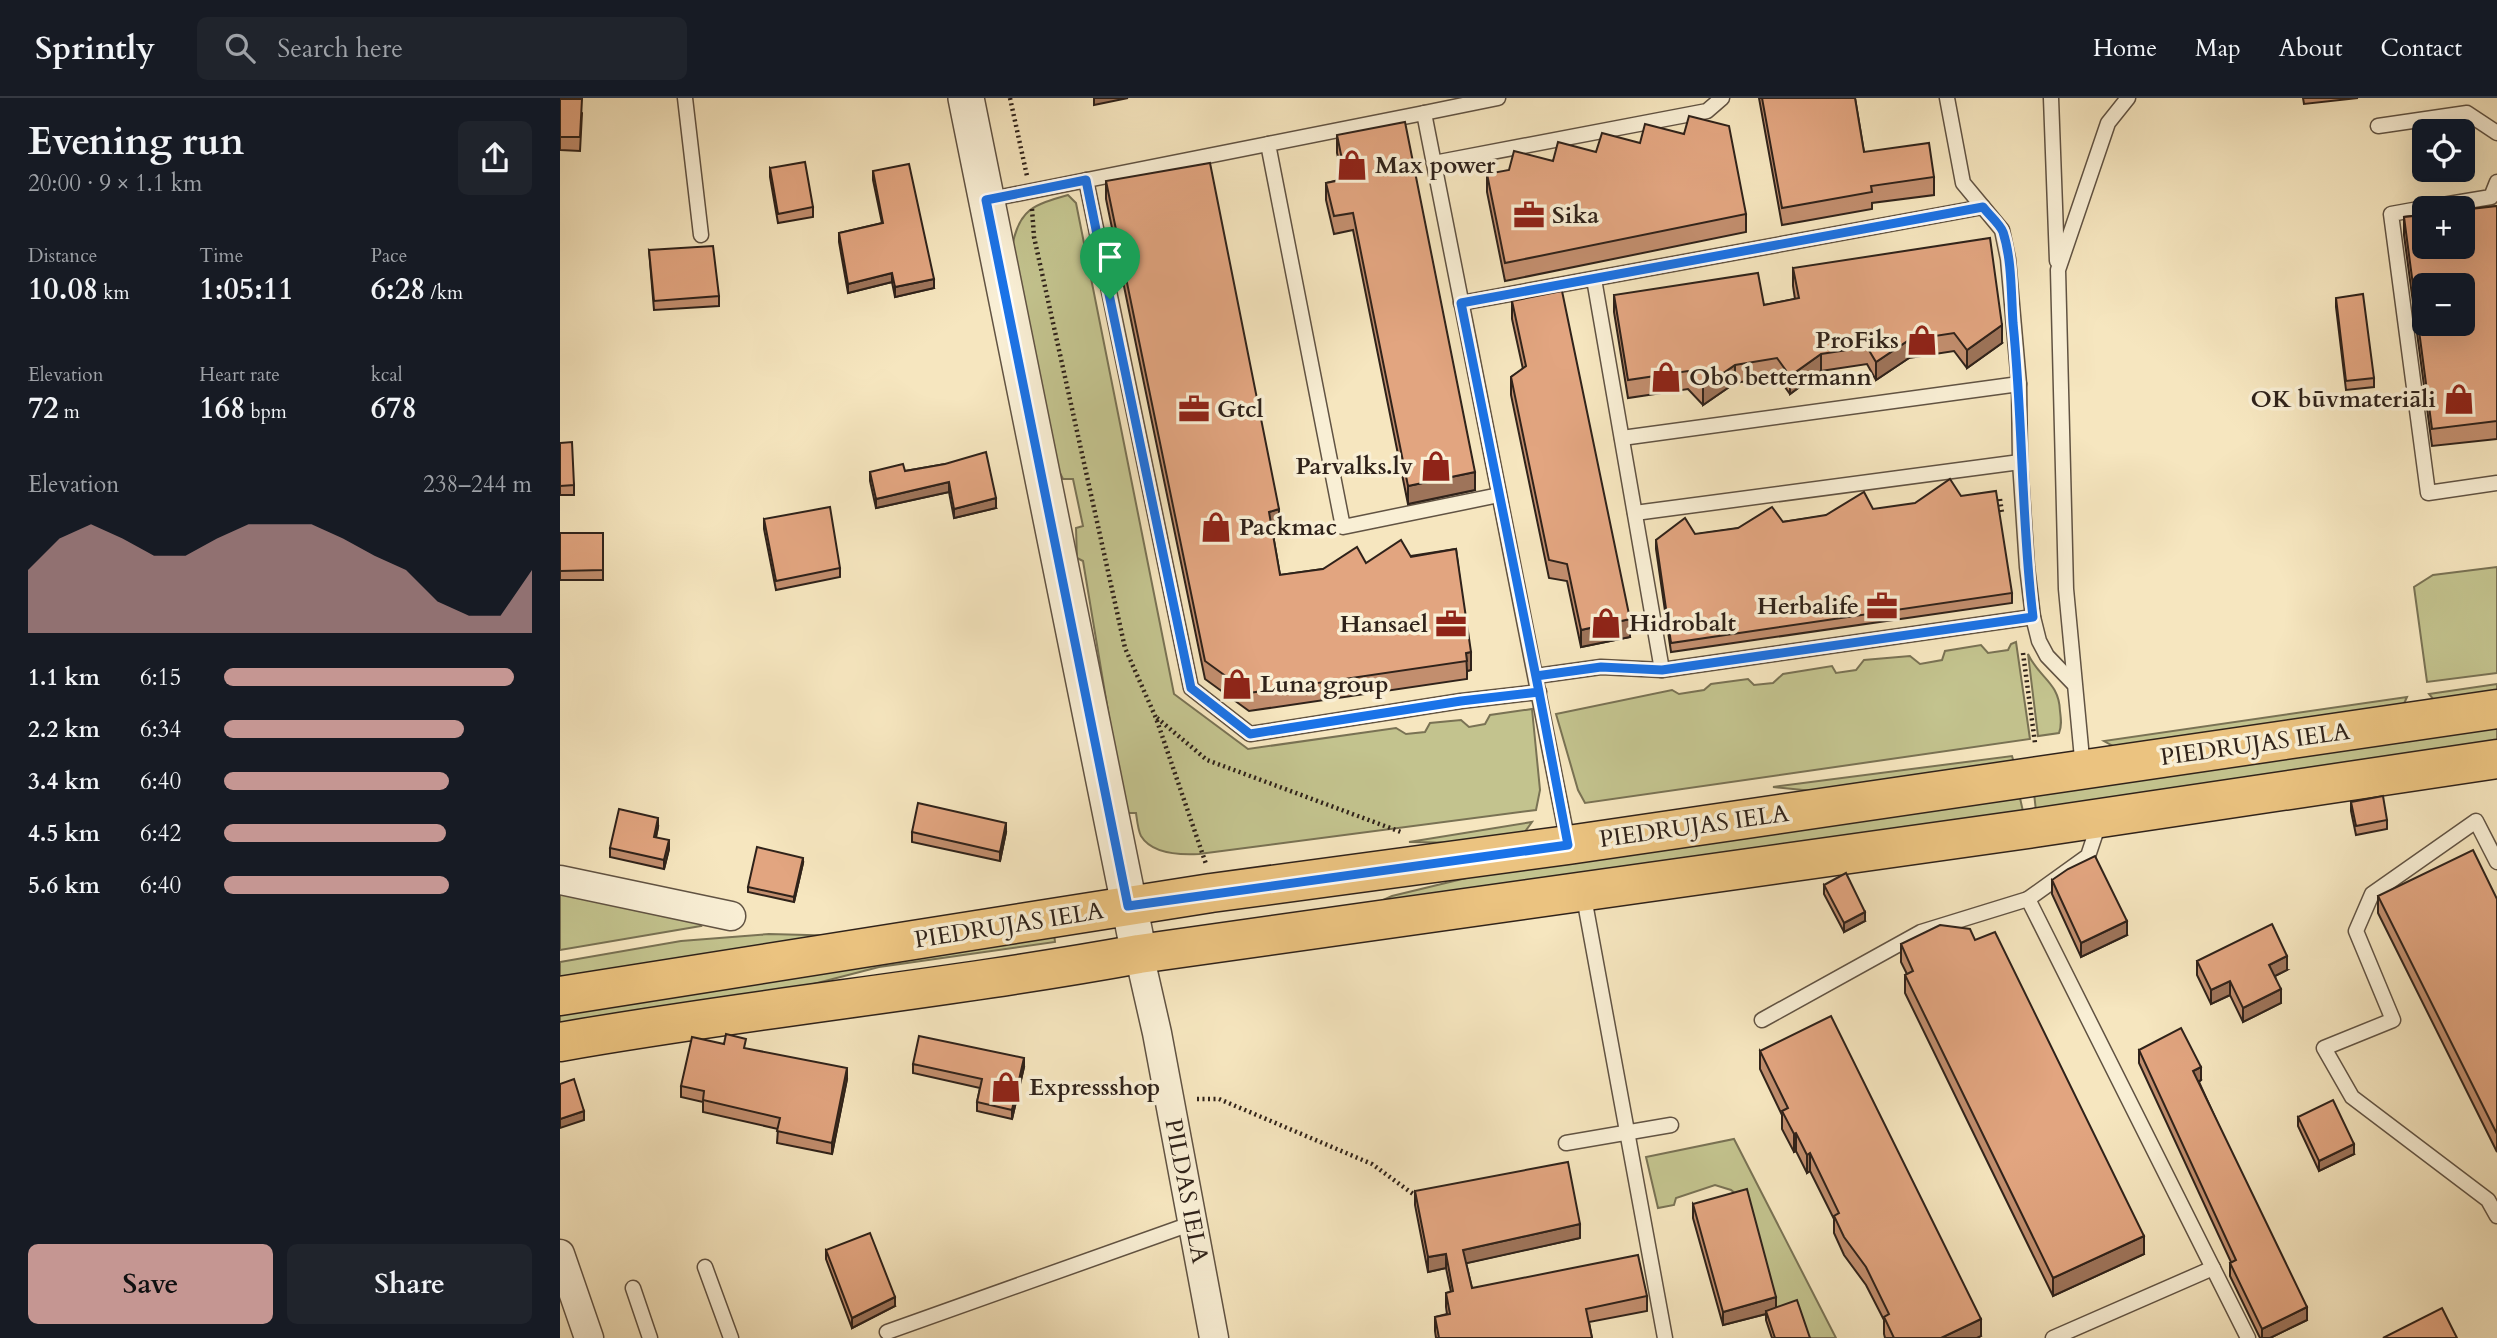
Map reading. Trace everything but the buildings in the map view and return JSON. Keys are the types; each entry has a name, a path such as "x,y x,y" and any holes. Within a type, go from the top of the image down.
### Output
{"main road":[{"name":"PIEDRUJAS IELA","path":"560,996 1128,906 1568,845 2497,709"},
{"name":"PIEDRUJAS IELA","path":"560,1042 662,1024 1067,967 1139,954 2101,818 2497,759"}],"street":[{"name":"PILDAS IELA","path":"966,98 1128,906 1157,1033 1214,1338"},
{"path":"560,880 731,916"},
{"path":"560,1254 589,1338"}],"lane":[{"path":"685,98 701,235"},
{"path":"986,200 1424,113 1456,102 1498,98"},
{"path":"1434,163 1707,111 1722,98"},
{"path":"1947,98 1963,183 2002,230 2007,259 2019,384 2020,462 2027,567 2026,617 2047,656 2073,682"},
{"path":"2051,98 2066,589 2083,769"},
{"path":"2058,270 2108,123 2128,98"},
{"path":"1424,113 1568,845"},
{"path":"2378,126 2467,113 2497,134"},
{"path":"1268,144 1343,527 1499,495"},
{"path":"1086,180 1191,688 1250,734 1461,701 1539,692"},
{"path":"2475,200 2491,197 2497,182"},
{"path":"1461,303 1983,207"},
{"path":"2412,210 2391,214 2428,493 2497,483"},
{"path":"1594,279 1662,670"},
{"path":"1622,438 2019,384"},
{"path":"1635,513 2020,462"},
{"path":"1536,676 1601,667 1662,670 2026,617"},
{"path":"1762,1020 1921,932 2028,899 2088,856 2101,818"},
{"path":"2497,862 2476,821 2372,894 2356,930 2393,1020 2324,1048 2352,1097 2488,1200 2497,1216"},
{"path":"1583,892 1665,1338"},
{"path":"2028,899 2248,1338"},
{"path":"1566,1143 1671,1125"},
{"path":"887,1332 1193,1223"},
{"path":"705,1267 731,1338"},
{"path":"2053,1338 2213,1268"},
{"path":"633,1288 650,1338"}],"path":[{"path":"1010,98 1031,192 1034,237 1125,648 1156,718 1206,859"},
{"path":"2026,617 2035,743"},
{"path":"1156,718 1207,761 1401,832"},
{"path":"1197,1099 1219,1100 1372,1164 1420,1200"}],"green space":[{"path":"1068,195 1076,203 1174,694 1248,749 1396,728 1406,734 1425,732 1430,723 1461,720 1469,727 1485,724 1490,715 1532,709 1540,790 1536,810 1199,854 1159,850 1141,836 1136,813 1125,813 1083,561 1077,558 1076,528 1083,526 1073,479 1063,479 1056,465 1012,247 1024,216 1045,202"},
{"path":"2497,567 2497,673 2427,682 2414,587 2433,575"},
{"path":"2016,642 2030,739 1585,803 1578,790 1556,714 1672,690 1679,694 1704,690 1711,684 1748,679 1754,685 1773,683 1783,674 1832,666 1836,673 1856,670 1864,660 1910,656 1920,664 1942,660 1945,651 1981,645 1988,653 2008,650 2011,644"},
{"path":"2028,654 2056,693 2061,720 2059,733 2038,736"},
{"path":"2497,684 2497,697 2438,705 2429,694"},
{"path":"2407,697 2402,708 2122,751 2104,741"},
{"path":"2497,726 2497,743 2036,811 2034,793"},
{"path":"2012,756 2014,763 1823,792 1773,787"},
{"path":"2020,798 2024,816 1381,901 1487,873"},
{"path":"1532,822 1524,833 1463,843 1409,842"},
{"path":"560,888 696,918 701,926 560,950"},
{"path":"769,934 846,936 560,981 560,962 681,941"},
{"path":"1054,934 1055,942 879,967 798,988 560,1028 560,1010"},
{"path":"1734,1139 1836,1338 1806,1338 1778,1316 1747,1203 1731,1190 1715,1185 1676,1198 1674,1205 1658,1208 1646,1157"}],"place":[{"name":"Max power","path":"1352,165"},
{"name":"Sika","path":"1529,215"},
{"name":"ProFiks","path":"1922,340"},
{"name":"Obo bettermann","path":"1666,377"},
{"name":"OK būvmateriāli","path":"2459,399"},
{"name":"Gtcl","path":"1194,409"},
{"name":"Parvalks.lv","path":"1436,466"},
{"name":"Packmac","path":"1216,527"},
{"name":"Herbalife","path":"1882,606"},
{"name":"Hidrobalt","path":"1606,623"},
{"name":"Hansael","path":"1451,624"},
{"name":"Luna group","path":"1237,684"},
{"name":"Expressshop","path":"1006,1087"}],"route":[{"path":"1086,180 1110,299 1191,688 1250,734 1461,701 1539,692 1461,303 1983,207 2002,230 2007,259 2019,384 2020,462 2033,617 1662,670 1601,667 1536,676 1568,845 1128,906 986,200 1086,180"}]}
